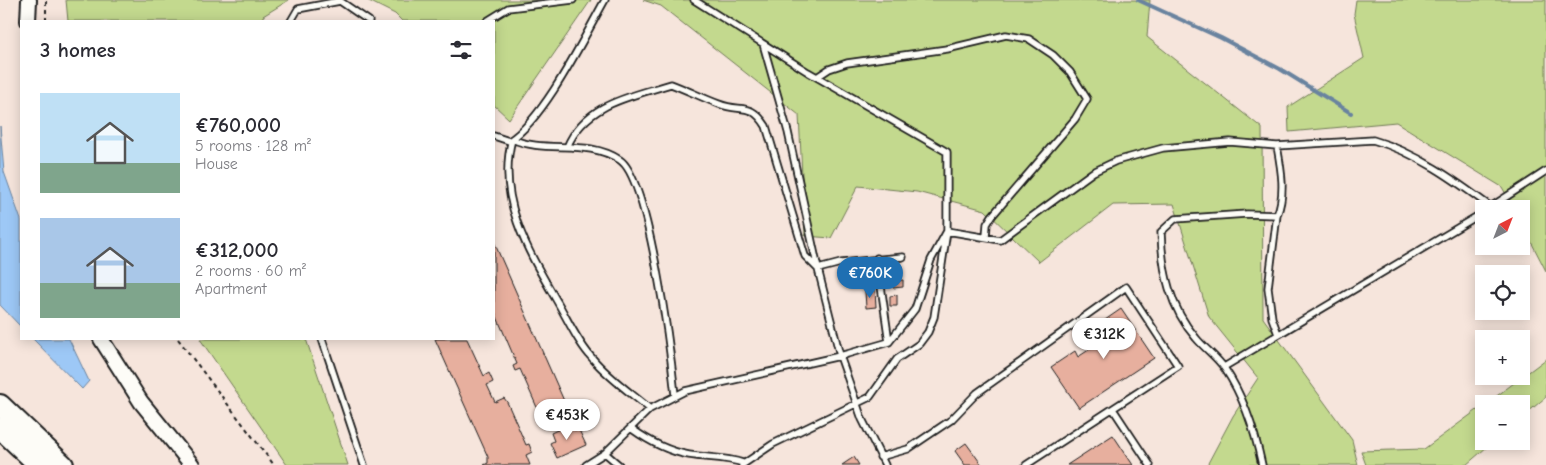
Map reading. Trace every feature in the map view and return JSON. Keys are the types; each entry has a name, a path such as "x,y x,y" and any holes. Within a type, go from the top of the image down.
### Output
{"highway":[{"path":"0,405 63,465"},
{"path":"0,428 39,465"}],"street":[{"path":"28,20 29,0"},
{"path":"102,340 141,402 192,465"}],"lane":[{"path":"292,20 298,9 340,0 368,20"},
{"path":"489,20 508,8 573,0"},
{"path":"604,0 560,80 519,134 512,139 508,152 508,192 515,218 533,259 576,335 592,358 650,409"},
{"path":"632,429 663,448 689,455 733,460 743,464 773,444 875,393 897,359 919,344 928,332 936,308 947,231 946,152 817,77 694,0"},
{"path":"817,77 829,69 847,63 947,50 1006,35 1030,38 1053,55 1070,72 1087,99 1075,119 992,216 987,224 986,237"},
{"path":"763,44 788,132 818,269 840,356 856,404 885,465"},
{"path":"567,147 576,129 596,110 611,103 671,84 722,106 746,108 759,117 766,126 805,256 818,269"},
{"path":"495,137 501,140 512,139 522,143 598,151 620,160 633,178 642,202 670,341 675,395"},
{"path":"947,231 1000,240 1093,172 1116,160 1163,148 1230,142 1277,146 1358,139 1387,144 1454,179 1480,200"},
{"path":"1277,146 1282,184 1281,205 1277,214 1268,288 1272,318 1278,334"},
{"path":"1502,200 1546,171"},
{"path":"1262,465 1240,395 1224,367 1196,338 1176,310 1166,278 1161,232 1175,219 1277,214"},
{"path":"1224,367 1475,217"},
{"path":"586,465 606,453 650,409 685,390 840,356 889,342 915,309 931,260 947,231"},
{"path":"818,269 877,258 903,257"},
{"path":"877,258 889,342"},
{"path":"880,457 908,449 951,420 977,393 1126,287 1178,366 1026,465"},
{"path":"322,340 364,465"},
{"path":"1113,409 1150,465"},
{"path":"606,453 619,465"}],"path":[{"path":"46,0 46,20"},
{"path":"179,340 274,465"}],"green space":[{"path":"66,0 289,0 263,16 263,20 68,20"},
{"path":"367,0 591,0 509,119 495,106 495,20 401,20 395,14"},
{"path":"643,0 1150,0 1147,37 1262,128 1263,318 1352,440 1358,465 1207,465 1233,416 1258,378 1209,317 1174,204 1113,205 1039,262 985,210 917,192 858,186 831,238 805,236 799,115 661,6"},
{"path":"1356,0 1546,0 1546,271 1530,240 1530,200 1509,200 1502,187 1396,122 1289,132 1288,107 1364,58 1354,14"},
{"path":"201,340 306,340 348,465 287,465"},
{"path":"1546,359 1546,397 1530,410 1530,395 1498,395 1511,385 1530,385 1530,371"},
{"path":"1475,412 1475,450 1484,450 1466,465 1366,465 1361,451 1424,449"}],"water":[{"path":"0,126 4,172 20,217 20,326 0,305"},
{"path":"34,340 69,340 89,381 82,389"}],"building":[{"path":"495,244 568,410 543,421 520,369 515,371 513,366 517,364 495,312"},
{"path":"873,267 875,284 864,285 863,268"},
{"path":"903,280 903,287 893,288 892,281"},
{"path":"875,290 876,307 866,308 865,291"},
{"path":"897,295 897,306 890,306 890,296"},
{"path":"1121,309 1154,358 1079,408 1051,367 1075,351 1078,357 1101,342 1092,329"},
{"path":"435,340 467,340 484,376 489,373 493,382 487,385 495,402 504,398 507,402 526,445 529,444 532,452 526,455 530,465 484,465 488,463 488,457"},
{"path":"572,423 574,430 579,430 586,445 557,458 550,443 554,441 551,433"},
{"path":"1113,435 1133,465 1067,465"},
{"path":"966,443 982,465 965,465 955,451"},
{"path":"854,457 859,465 842,465"}],"waterway":[{"path":"1138,0 1221,38 1280,69 1351,113"}]}
